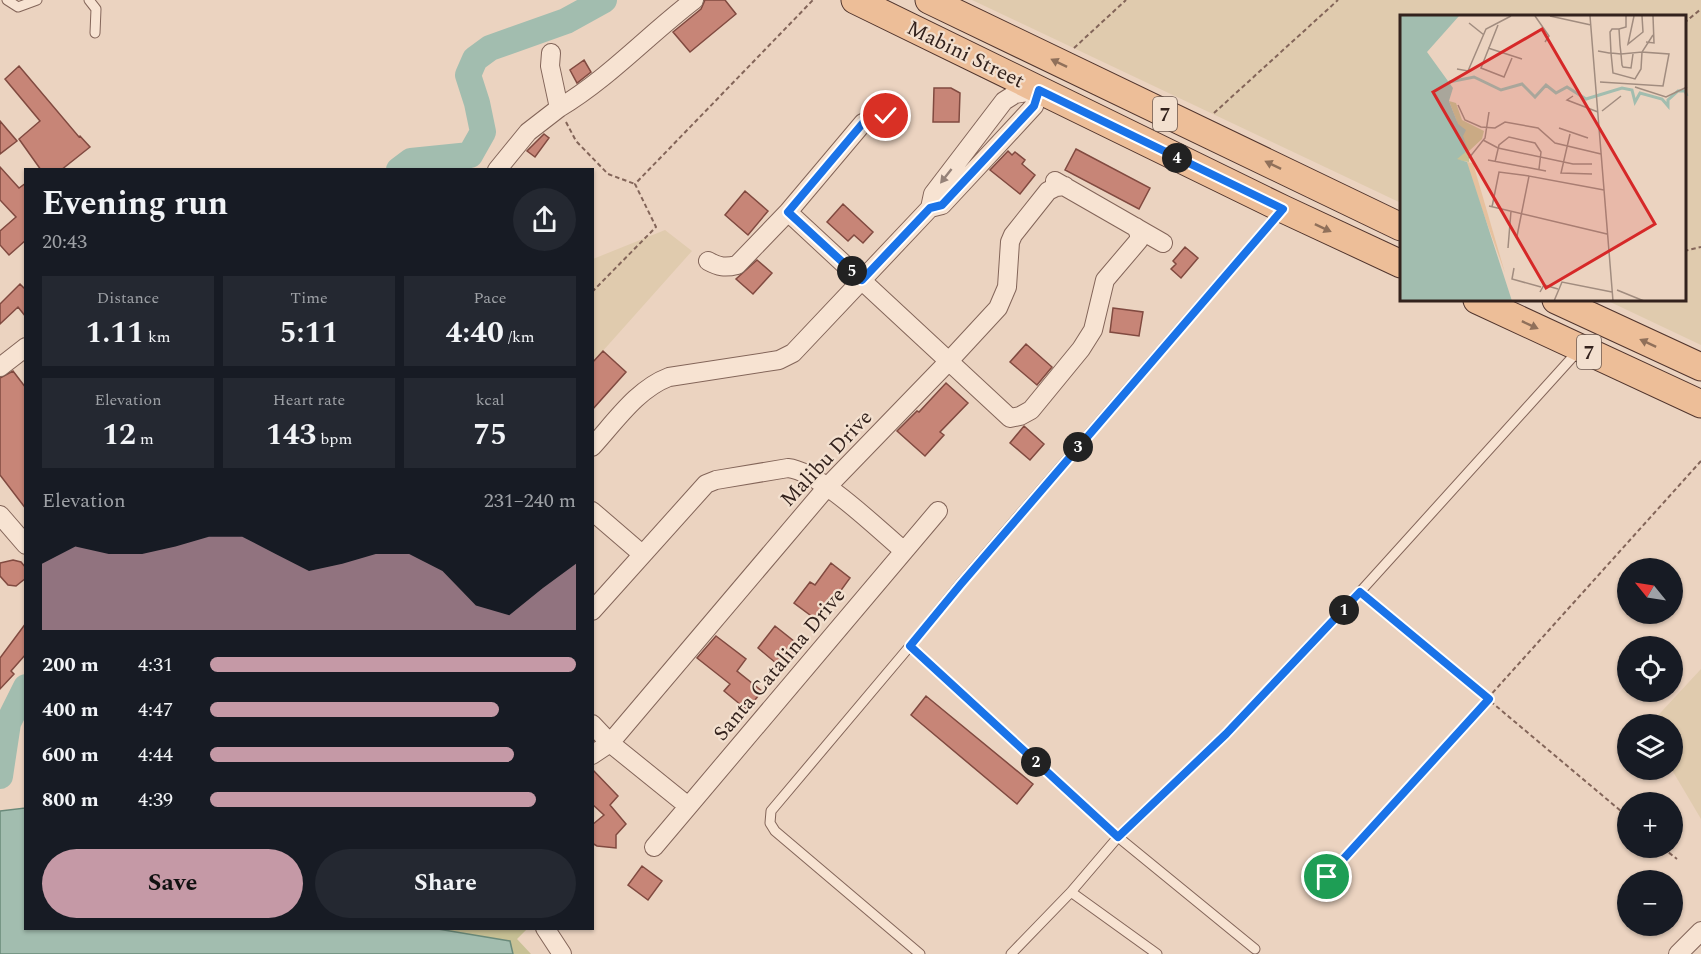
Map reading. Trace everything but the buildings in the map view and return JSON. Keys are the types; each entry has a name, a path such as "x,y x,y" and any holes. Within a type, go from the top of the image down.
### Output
{"main road":[{"name":"Mabini Street","path":"855,0 1283,209 1400,264"},
{"name":"Mabini Street","path":"929,0 1400,227"},
{"path":"1028,48 1039,90 1074,85 1090,78"},
{"name":"7","path":"1482,302 1701,404"},
{"name":"7","path":"1560,302 1701,367"}],"street":[{"path":"499,168 528,132 558,108 579,96 640,47 655,30 694,0"},
{"path":"551,53 550,66 558,108"},
{"path":"594,445 639,396 657,382 669,377 787,357 930,208 933,194 1004,101 1015,94 1039,90 1034,106 942,205 930,208"},
{"path":"708,261 718,267 726,268 737,265 788,212 863,123 875,117 886,116"},
{"path":"984,128 1000,142"},
{"name":"Malibu Drive","path":"594,754 610,743 826,487 998,308 1007,287 1012,235 1048,191 1056,187 1058,182 1136,227"},
{"path":"788,212 1010,417 1020,416 1031,410 1081,349 1093,330 1105,280 1139,240 1136,227"},
{"path":"1136,227 1163,243"},
{"path":"0,367 24,349"},
{"path":"594,609 706,484 716,480 788,468 796,469 826,487 904,551"},
{"name":"Santa Catalina Drive","path":"654,847 938,511"},
{"path":"594,513 642,554"},
{"path":"0,515 24,543"},
{"path":"594,726 610,743 688,806"},
{"path":"546,930 562,954"},
{"path":"1678,954 1701,931"}],"lane":[{"path":"7,0 18,7 37,0"},
{"path":"90,0 96,9 95,33"},
{"path":"920,954 775,831 770,823 771,811 969,574 1283,209"},
{"path":"1011,954 1071,892 1118,837 1226,734 1360,592 1581,348"},
{"path":"910,646 1118,837 1255,949"},
{"path":"1071,892 1157,954"}],"path":[{"path":"635,184 813,0"},
{"path":"1058,62 1125,0"},
{"path":"1197,129 1338,0"},
{"path":"1686,22 1701,9"},
{"path":"558,108 576,141 608,174 635,184 656,227 594,290"},
{"path":"1686,251 1701,247"},
{"path":"1327,877 1701,461"},
{"path":"1360,592 1617,808"}],"shaded area":[{"path":"972,0 1701,0 1701,345 1610,302 1686,302 1686,15 1400,15 1400,203"},
{"path":"665,230 692,251 594,361 594,259"},
{"path":"1701,669 1701,819 1678,780 1683,780 1683,714 1659,714 1670,702 1683,702 1683,688"},
{"path":"24,808 24,930 444,930 510,941 513,954 0,954 0,811"},
{"path":"429,930 526,930 517,939 531,954 513,954 510,941"}],"waterway":[{"path":"402,168 411,161 470,155 483,132 468,75 475,59 490,48 566,21 604,0"},
{"path":"0,776 8,723 24,691"}],"route":[{"path":"886,116 875,117 863,123 788,212 862,280 930,208 942,205 1034,106 1039,90 1283,209 910,646 1118,837 1226,734 1360,592 1489,699 1327,877"}]}
